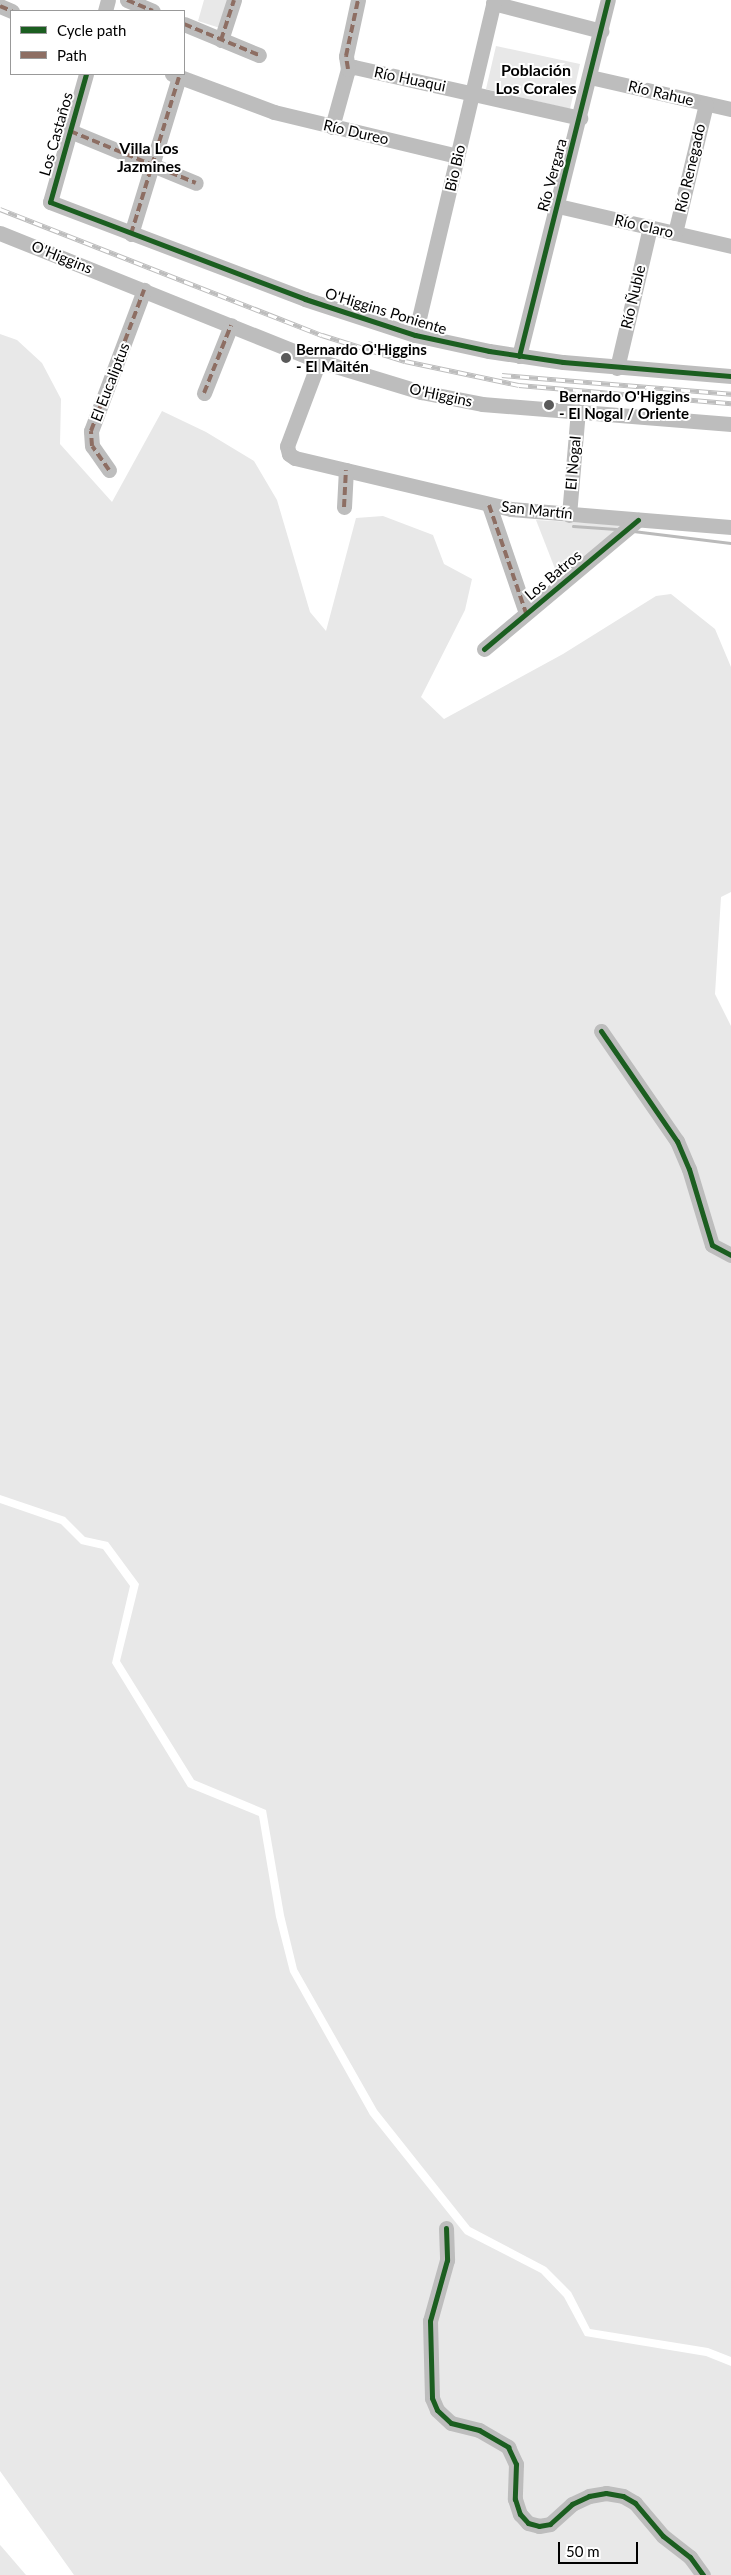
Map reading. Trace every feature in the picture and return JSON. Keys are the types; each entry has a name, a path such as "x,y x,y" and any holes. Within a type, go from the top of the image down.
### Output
{"street":[{"path":"127,0 151,10"},
{"path":"221,40 234,0"},
{"path":"332,127 348,69 346,56 358,0"},
{"name":"Río Vergara","path":"519,356 608,0"},
{"path":"494,2 601,30"},
{"name":"Bio Bio","path":"415,335 494,2"},
{"path":"185,24 259,55"},
{"name":"Río Huaqui","path":"348,69 354,67 580,118"},
{"name":"Los Castaños","path":"50,202 86,75"},
{"path":"131,234 152,166 175,75"},
{"name":"Río Dureo","path":"175,75 256,106 332,127 457,156"},
{"name":"Río Rahue","path":"590,77 731,110"},
{"name":"Río Renegado","path":"675,233 706,104"},
{"path":"70,131 196,183"},
{"name":"O'Higgins Poniente","path":"50,202 305,299 415,335 519,356 617,368 731,376"},
{"name":"Río Claro","path":"558,206 731,246"},
{"name":"Río Ñuble","path":"617,368 650,227"},
{"name":"O'Higgins","path":"0,233 319,361 373,379 455,399 731,424"},
{"name":"El Eucaliptus","path":"109,470 92,446 91,431 144,290"},
{"path":"204,393 231,325"},
{"name":"San Martín","path":"319,361 288,444 288,452 295,458 490,505 569,514 731,527"},
{"name":"El Nogal","path":"569,514 578,411"},
{"path":"344,507 346,470"},
{"path":"490,505 526,613"},
{"name":"Los Batros","path":"484,648 638,520"},
{"path":"601,1031 677,1141 689,1169 712,1245 719,1251 731,1255"},
{"path":"446,2228 447,2260 430,2320 432,2398 437,2410 451,2423 479,2430 508,2447 516,2464 515,2499 520,2514 528,2523 539,2526 550,2524 580,2499 597,2494 615,2494 635,2503 662,2536 690,2558 703,2575"}],"shaded area":[{"path":"204,0 229,0 220,28 198,21"},
{"path":"496,46 580,64 570,109 486,89"},
{"path":"0,334 17,340 42,363 61,399 60,444 112,502 162,411 206,432 254,461 277,500 310,612 326,631 356,518 383,516 433,535 444,564 472,579 465,610 421,697 444,719 563,654 656,596 671,594 715,629 731,667 731,892 721,897 715,994 731,1026 731,2357 708,2348 590,2329 571,2292 546,2267 470,2227 377,2110 297,1969 284,1915 266,1810 194,1780 120,1661 139,1584 108,1542 85,1537 65,1517 0,1495"},
{"path":"536,520 623,525 559,579"},
{"path":"0,1503 61,1524 81,1544 103,1549 130,1586 112,1663 188,1787 259,1816 276,1917 290,1972 370,2115 465,2234 541,2273 564,2297 585,2336 706,2356 731,2366 731,2575 74,2575 0,2471"},
{"path":"1,2546 26,2575 0,2575"}],"waterway":[{"path":"573,526 616,529"},
{"path":"633,531 731,543"}],"railway":[{"path":"0,209 322,335 405,361 519,385 731,403"},
{"path":"368,343 407,354"},
{"path":"502,375 731,394"}],"marked path":[{"path":"127,0 151,10"},
{"path":"221,40 234,0"},
{"path":"348,69 346,56 358,0"},
{"path":"0,6 10,10"},
{"path":"185,24 259,55"},
{"path":"131,234 179,77"},
{"path":"70,131 196,183"},
{"path":"109,470 92,446 91,431 144,290"},
{"path":"204,393 231,325"},
{"path":"344,507 346,470"},
{"path":"489,505 526,613"}],"cycle path":[{"path":"519,356 608,0"},
{"path":"86,75 50,202 305,299 415,335 489,351 563,362 731,376"},
{"path":"484,649 638,520"},
{"path":"601,1031 677,1141 689,1169 712,1245 731,1255"},
{"path":"446,2228 447,2260 430,2321 432,2398 437,2410 451,2423 479,2430 508,2447 516,2464 515,2499 520,2514 528,2523 539,2526 550,2524 572,2504 589,2496 606,2493 623,2496 635,2503 663,2536 690,2557 703,2575"}],"place":[{"name":"Bernardo O'Higgins - El Maitén","path":"286,358"},
{"name":"Bernardo O'Higgins - El Nogal / Oriente","path":"549,405"}],"district":[{"name":"Población Los Corales","path":"536,79"},
{"name":"Villa Los Jazmines","path":"149,157"}]}
